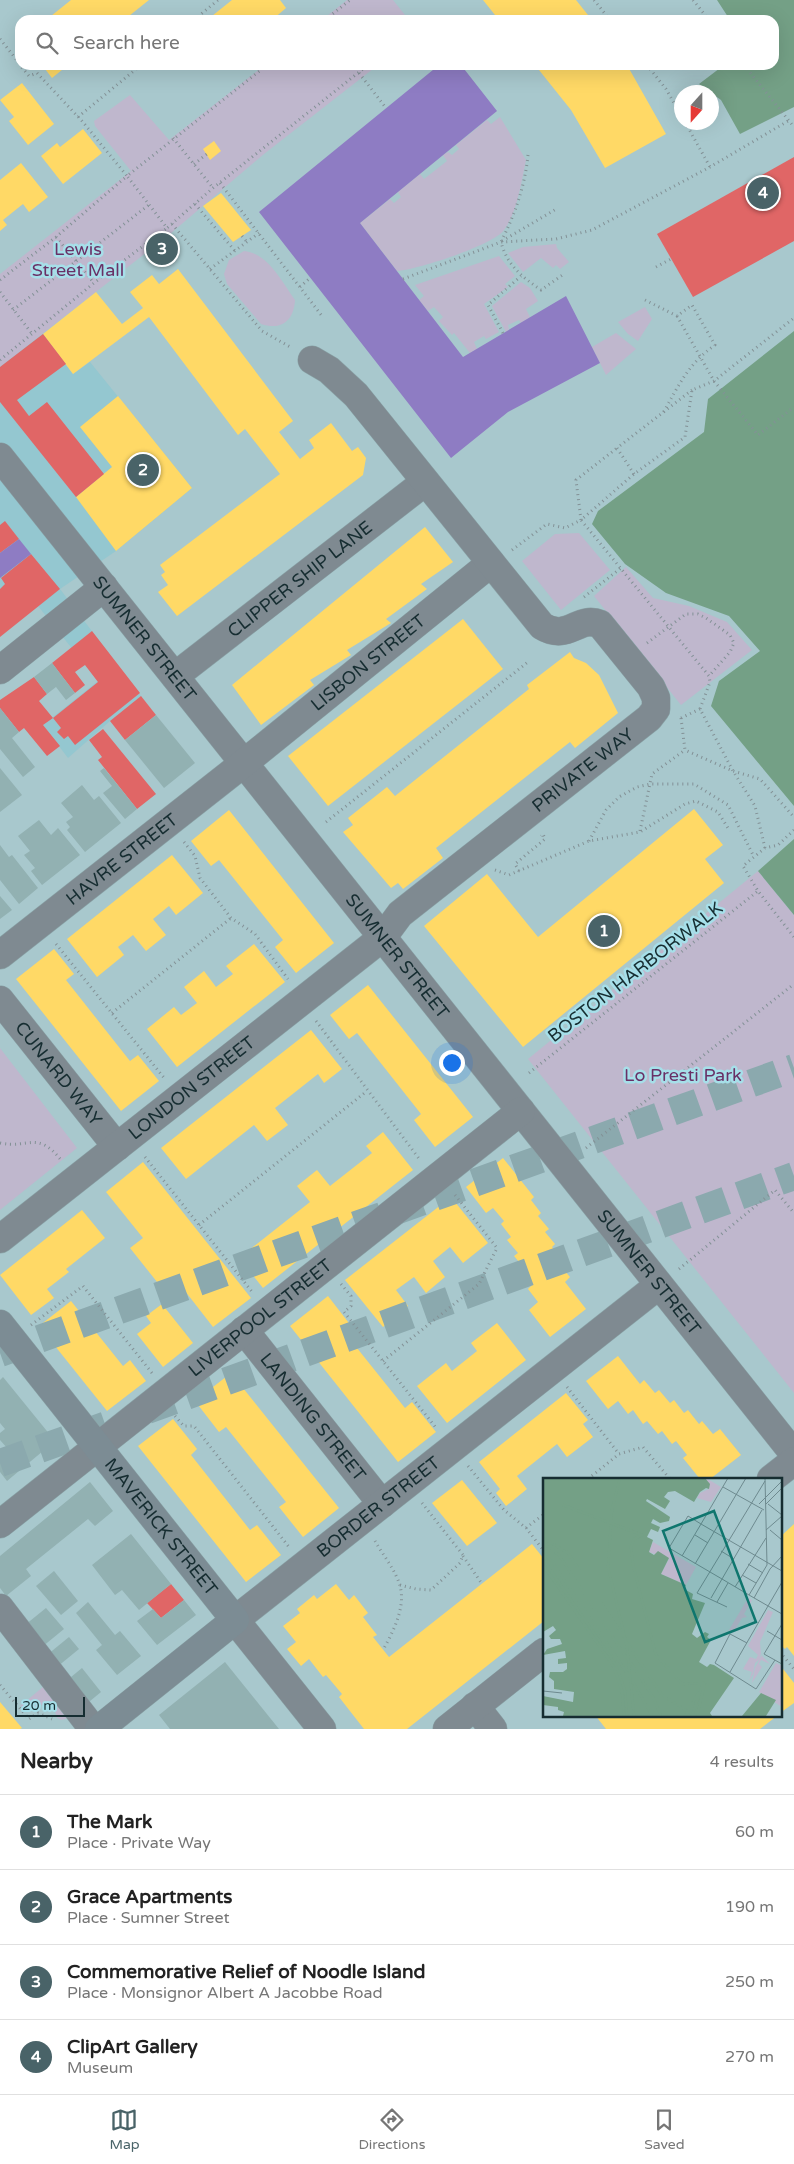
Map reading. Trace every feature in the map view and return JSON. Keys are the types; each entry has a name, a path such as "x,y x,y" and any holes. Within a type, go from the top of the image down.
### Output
{"main road":[{"name":"MAVERICK STREET","path":"0,1324 235,1620"},
{"name":"BORDER STREET","path":"103,1727 235,1620"}],"street":[{"path":"312,360 329,370 345,383 425,482 501,557"},
{"name":"SUMNER STREET","path":"0,457 794,1454"},
{"name":"CLIPPER SHIP LANE","path":"175,676 425,482"},
{"name":"PRIVATE WAY","path":"382,937 400,914 649,718 656,709 656,698 651,687 600,624 593,621 585,622 570,630 560,632 552,632 542,626 501,557"},
{"name":"LISBON STREET","path":"244,763 501,557"},
{"path":"0,670 104,587"},
{"name":"HAVRE STREET","path":"0,955 244,763"},
{"name":"LONDON STREET","path":"0,1239 129,1150 382,937"},
{"name":"CUNARD WAY","path":"0,1000 129,1150"},
{"name":"LIVERPOOL STREET","path":"0,1524 521,1112"},
{"name":"BORDER STREET","path":"235,1620 659,1285"},
{"name":"LANDING STREET","path":"244,1330 382,1504"},
{"path":"772,1478 794,1461"},
{"path":"0,1608 103,1727"},
{"name":"MAVERICK STREET","path":"235,1620 322,1729"},
{"path":"447,1729 543,1653"},
{"path":"476,1706 493,1729"}],"path":[{"path":"200,15 218,0"},
{"path":"331,15 350,0"},
{"path":"594,0 606,15"},
{"path":"693,0 704,15"},
{"path":"0,39 15,58"},
{"path":"24,70 29,76 36,72 78,117 168,228"},
{"path":"78,117 134,70"},
{"path":"0,280 56,237 173,138 261,70"},
{"path":"0,360 33,335 94,282 168,228 213,188 362,70"},
{"path":"651,70 666,88 674,102"},
{"path":"748,70 794,127"},
{"path":"359,73 386,108"},
{"path":"501,242 556,239 592,230 710,167 788,121"},
{"path":"689,130 710,167"},
{"path":"173,138 213,188"},
{"path":"194,164 207,154"},
{"path":"528,155 526,177 514,216 501,242 504,253 522,276 541,290 564,274"},
{"path":"220,183 322,316"},
{"path":"13,310 150,204"},
{"path":"195,204 234,251"},
{"path":"403,279 501,242 558,208"},
{"path":"172,224 262,331 312,360"},
{"path":"210,269 259,233"},
{"path":"222,236 226,234"},
{"path":"242,236 247,242"},
{"path":"56,237 94,282"},
{"path":"656,267 671,259"},
{"path":"503,333 488,305 522,276"},
{"path":"300,286 310,278"},
{"path":"0,292 33,335"},
{"path":"645,300 677,316 714,381 758,435 794,407"},
{"path":"663,413 683,378 699,357 715,345 692,305 677,316"},
{"path":"676,721 700,709 710,682 709,676 581,520 576,480 692,390 714,381 794,318"},
{"path":"501,557 547,524 565,528 581,520 634,474 685,437 692,390"},
{"path":"617,448 634,474"},
{"path":"582,599 620,568"},
{"path":"642,647 686,614 698,614 730,635 734,643 730,652 709,676"},
{"path":"326,822 528,662"},
{"path":"700,709 733,771 755,806 764,848"},
{"path":"681,718 684,750"},
{"path":"684,750 733,771 760,779 794,817"},
{"path":"640,832 652,774 684,750"},
{"path":"589,841 606,810 619,797 637,787 650,784 694,784 728,805 754,857"},
{"path":"509,875 589,841 640,832 685,804 696,801 718,812 728,828"},
{"path":"794,830 778,845 764,848 743,866 758,891 794,937"},
{"path":"519,871 515,864 546,839 543,834 536,839"},
{"path":"181,838 195,856 200,878 231,918 255,934 290,982"},
{"name":"BOSTON HARBORWALK","path":"529,1073 758,891"},
{"path":"112,1013 231,918"},
{"path":"55,943 166,1081"},
{"path":"586,1148 794,984"},
{"path":"312,1016 422,1163"},
{"path":"199,1225 367,1091"},
{"path":"1,1144 33,1141 43,1143 64,1164"},
{"path":"129,1150 199,1225 255,1295"},
{"path":"382,1360 479,1284 497,1248 450,1188"},
{"path":"659,1285 775,1190 794,1213"},
{"path":"337,1278 351,1296 351,1306 344,1312 440,1434"},
{"path":"28,1327 83,1286 154,1376"},
{"path":"564,1383 619,1454"},
{"path":"171,1411 184,1426 194,1426 292,1551"},
{"path":"589,1478 619,1454 644,1447 669,1478"},
{"path":"464,1462 504,1510 526,1528 543,1550"},
{"path":"418,1498 463,1555 482,1584"},
{"path":"526,1528 543,1515"},
{"path":"372,1535 400,1585 402,1601 391,1635 383,1650"},
{"path":"400,1585 416,1590 432,1590 460,1563 463,1555"},
{"path":"782,1654 794,1669"},
{"path":"0,1685 30,1719 38,1713 57,1723"}],"shaded area":[{"path":"717,0 794,0 794,107 740,134 719,99 719,85 699,84 717,70 779,70 779,15 727,15"},
{"path":"794,331 794,806 711,706 719,681 760,651 729,616 666,593 625,564 592,524 598,511 704,432 708,399"},
{"path":"43,334 73,374 90,362 192,488 116,551 60,589 141,696 68,758 43,725 98,681 38,606 0,628 0,367"},
{"path":"794,839 794,915 758,871"}],"green space":[{"path":"347,0 393,0 405,15 328,15"},
{"name":"Lewis Street Mall","path":"259,70 372,70 264,154 170,234 0,367 0,274 131,171 95,126 94,121 130,95 169,140"},
{"path":"500,117 526,160 516,205 504,230 486,243 454,256 407,270 397,271 360,223 390,199 394,203 401,197 398,192 420,174 424,179 447,161 443,155 448,152 452,155 459,149 456,145 487,120 491,124"},
{"path":"556,244 557,248 569,262 560,269 556,265 553,268 541,258 523,272 508,253 523,247"},
{"path":"244,251 253,253 267,263 295,300 292,313 286,322 281,325 268,326 261,324 227,284 224,274 229,260"},
{"path":"499,256 515,276 505,284 508,287 484,304 499,332 486,339 484,336 474,342 477,349 470,353 454,333 452,335 439,321 443,317 434,307 428,311 419,300 424,296 415,285"},
{"path":"521,282 530,288 538,301 526,309 530,317 521,323 519,320 508,325 509,329 506,332 492,306"},
{"path":"645,307 652,319 638,341 628,334 618,322"},
{"path":"616,333 636,349 606,375 592,347"},
{"path":"579,533 610,570 561,610 522,561 555,534"},
{"path":"626,567 653,598 689,606 727,622 752,650 681,705 594,596"},
{"name":"Lo Presti Park","path":"758,871 794,915 794,1393 528,1059"},
{"path":"0,1048 77,1148 0,1210"},
{"path":"49,1682 68,1718 62,1720 57,1718 53,1705 50,1702 30,1709 20,1706"}],"building: Homes":[{"path":"71,0 149,0 130,15 52,15"},
{"path":"232,0 280,0 286,8 278,15 213,15"},
{"path":"483,0 576,0 588,15 495,15"},
{"path":"46,70 62,70 52,78"},
{"path":"539,70 630,70 666,134 605,168 571,110"},
{"path":"22,83 54,124 28,145 9,121 14,117 0,100"},
{"path":"83,129 102,153 63,184 41,156 57,143 60,147"},
{"path":"214,141 221,151 210,160 203,149"},
{"path":"21,163 48,197 29,212 23,204 3,220 7,225 0,231 0,180"},
{"path":"221,193 251,230 233,242 203,206"},
{"path":"178,269 293,421 279,432 300,459 314,448 309,440 331,423 352,451 358,447 366,458 363,475 177,616 158,592 168,585 161,575 165,572 160,565 280,474 245,429 238,435 149,317 73,374 43,334 96,292 122,324 143,308 130,292 152,275 159,284"},
{"path":"118,396 192,488 116,551 76,497 112,467 80,427"},
{"path":"425,527 453,562 421,584 427,589 386,619 391,623 347,650 351,655 310,680 314,685 261,725 232,685"},
{"path":"463,619 503,669 328,806 288,756"},
{"path":"570,652 574,658 586,663 599,675 618,713 575,748 570,742 436,848 443,858 403,889 398,883 391,888 343,832 353,825 348,818 387,787 395,796 529,689 527,685"},
{"path":"694,809 723,845 705,859 724,883 523,1047 424,926 487,874 538,937"},
{"path":"229,810 334,943 296,973 275,947 283,940 219,860 211,866 191,841"},
{"path":"172,855 203,893 176,915 169,906 153,919 166,935 146,951 133,935 118,947 124,955 97,977 67,939"},
{"path":"254,944 285,982 177,1067 147,1029 174,1007 181,1015 197,1003 184,987 204,971 216,987 233,974 226,966"},
{"path":"54,949 74,974 66,980 130,1061 138,1055 159,1081 121,1111 16,979"},
{"path":"368,985 473,1117 435,1147 414,1120 421,1114 357,1033 349,1039 330,1015"},
{"path":"311,1030 342,1069 324,1083 318,1074 275,1108 288,1125 267,1141 254,1125 186,1179 161,1148"},
{"path":"383,1132 413,1170 263,1288 239,1258 310,1202 297,1186 317,1170 330,1186 372,1153 366,1146"},
{"path":"503,1158 534,1197 531,1200 541,1213 538,1216 549,1229 545,1232 555,1244 552,1247 563,1261 559,1264 570,1277 565,1282 586,1309 550,1337 529,1310 538,1302 528,1289 532,1285 521,1272 525,1269 514,1256 518,1253 507,1240 511,1237 501,1224 504,1221 493,1208 486,1213 466,1187"},
{"path":"143,1162 251,1298 213,1327 178,1282 165,1292 130,1248 143,1238 106,1192"},
{"path":"451,1197 488,1243 463,1263 450,1247 433,1261 445,1277 426,1293 414,1277 396,1290 408,1306 383,1327 345,1280"},
{"path":"82,1210 105,1238 66,1269 69,1272 47,1289 54,1298 31,1315 0,1275"},
{"path":"328,1296 352,1327 345,1333 405,1408 412,1402 436,1432 398,1462 290,1326"},
{"path":"71,1301 123,1366 130,1360 146,1381 107,1411 39,1326"},
{"path":"162,1304 193,1343 163,1367 137,1334 151,1323 146,1316"},
{"path":"497,1323 526,1360 447,1423 417,1386 446,1363 452,1371 477,1351 471,1343"},
{"path":"618,1356 640,1384 644,1380 655,1393 659,1390 670,1403 674,1400 684,1413 688,1410 699,1424 702,1421 713,1434 720,1429 741,1455 711,1478 699,1478 683,1458 687,1455 676,1441 672,1444 662,1431 658,1434 647,1421 643,1424 633,1410 628,1414 618,1401 608,1409 586,1381"},
{"path":"231,1373 339,1508 303,1537 279,1507 286,1502 226,1427 219,1432 195,1401"},
{"path":"566,1393 588,1420 583,1424 593,1437 567,1457 557,1444 517,1476 527,1489 506,1506 496,1493 500,1489 479,1462"},
{"path":"173,1419 197,1449 191,1455 250,1530 257,1525 281,1555 246,1582 138,1446"},
{"path":"462,1480 497,1523 467,1546 432,1503"},
{"path":"794,1524 794,1656 787,1647 785,1649 782,1646 782,1535"},
{"path":"532,1544 543,1558 543,1622 407,1729 364,1729 339,1697 342,1694 326,1675 323,1677 309,1659 301,1666 287,1649 296,1642 283,1626 300,1613 297,1609 314,1595 317,1599 336,1584 349,1600 354,1595 368,1613 363,1617 377,1635 373,1637 389,1657"},
{"path":"782,1668 794,1683 794,1703 782,1712"},
{"path":"0,1702 22,1728 0,1729"},
{"path":"596,1716 777,1716 760,1729 606,1729"}],"building: Shops":[{"path":"794,157 794,241 693,297 657,234"},
{"path":"43,334 66,364 17,400 29,416 47,402 104,474 76,497 0,402 0,367"},
{"path":"5,521 19,539 0,553 0,525"},
{"path":"31,554 60,589 0,637 0,589 5,584 1,578"},
{"path":"92,631 140,693 75,745 68,736 64,739 57,732 61,728 53,718 98,682 85,665 75,672 85,685 75,693 52,663"},
{"path":"34,677 47,694 39,701 53,718 43,725 60,746 47,756 24,728 19,732 0,708 0,700"},
{"path":"141,696 156,715 125,740 110,721"},
{"path":"103,729 156,794 137,809 98,760 102,757 89,740"},
{"path":"171,1584 184,1600 161,1618 147,1603"}],"building: Offices":[{"path":"433,70 465,70 497,111 360,223 463,357 566,296 600,363 508,412 451,458 259,212"},
{"path":"19,539 31,554 0,578 0,553"}],"building: Other":[{"path":"52,663 75,693 66,700 56,687 47,694 34,677"},
{"path":"0,708 19,732 12,738 35,767 23,777 0,749"},
{"path":"156,715 195,763 164,788 125,740"},
{"path":"0,768 22,795 0,812"},
{"path":"104,768 137,809 125,819 103,793 112,786 100,771"},
{"path":"82,785 94,800 99,796 121,823 85,852 67,830 70,827 66,822 73,817 61,803"},
{"path":"39,820 51,835 58,828 80,855 42,885 31,871 35,868 24,855 30,851 18,836"},
{"path":"0,845 9,857 12,855 38,888 19,904 0,880"},
{"path":"0,896 12,910 0,919"},
{"path":"3,1377 55,1441 7,1481 0,1472 0,1455 8,1449 0,1440 0,1433 5,1429 0,1423 0,1380"},
{"path":"90,1482 113,1511 95,1526 88,1519 26,1569 31,1576 6,1596 0,1588 0,1556"},
{"path":"131,1534 171,1584 139,1610 122,1590 115,1595 92,1565"},
{"path":"54,1571 78,1601 61,1615 36,1586"},
{"path":"184,1600 196,1615 157,1645 137,1621 153,1609 161,1618"},
{"path":"88,1602 115,1635 120,1631 141,1656 117,1675 96,1650 102,1645 76,1613"},
{"path":"46,1608 64,1629 42,1647 25,1625"},
{"path":"69,1637 79,1649 57,1667 47,1655"},
{"path":"225,1662 279,1729 170,1729 159,1715"},
{"path":"82,1668 101,1692 84,1706 65,1682"}],"tunnel":[{"path":"0,1353 794,1068"},
{"path":"147,1410 794,1176"},
{"path":"0,1463 107,1425"}],"place":[{"name":"ClipArt Gallery","path":"763,193"},
{"name":"Commemorative Relief of Noodle Island","path":"162,249"},
{"name":"Grace Apartments","path":"143,470"},
{"name":"The Mark","path":"604,931"}]}
